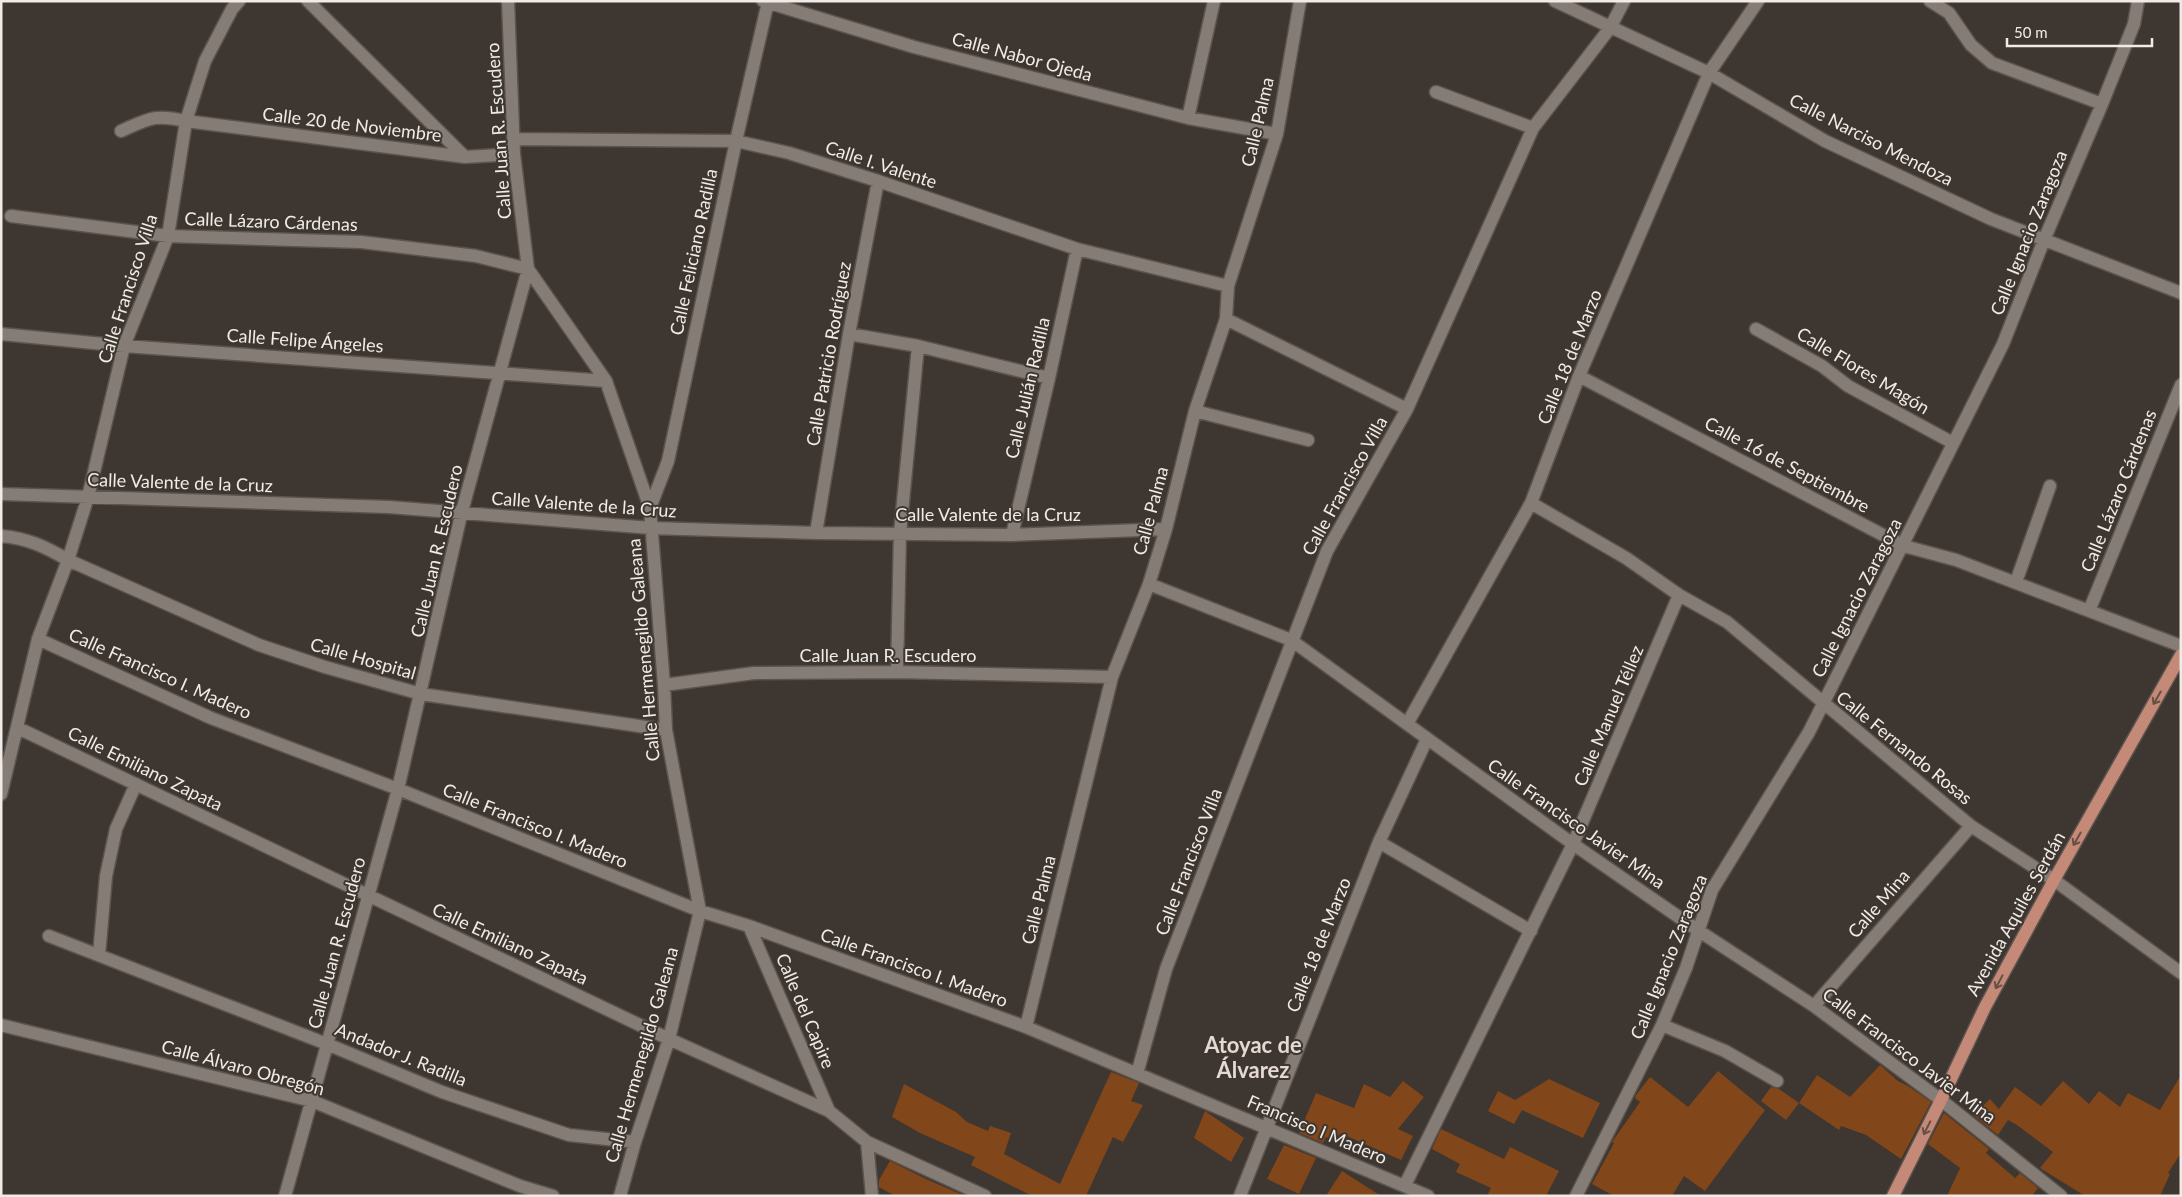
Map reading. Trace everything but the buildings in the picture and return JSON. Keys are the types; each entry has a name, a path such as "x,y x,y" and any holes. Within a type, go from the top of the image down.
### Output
{"main road":[{"name":"Avenida Aquiles Serdán","path":"1893,1196 1985,1007 2054,880 2181,656"}],"street":[{"name":"Calle Francisco Villa","path":"1,794 38,639 68,560 88,497 124,346 168,236 186,121 205,61 238,1"},
{"path":"308,1 465,157"},
{"name":"Calle Juan R. Escudero","path":"285,1196 367,895 398,789 461,514 528,270 514,154 508,1"},
{"name":"Calle Nabor Ojeda","path":"763,1 914,47 1188,118 1277,134"},
{"path":"1188,118 1214,1"},
{"name":"Calle Palma","path":"1026,1027 1112,677 1149,584 1166,529 1195,411 1226,319 1228,286 1277,134 1300,1"},
{"name":"Calle Narciso Mendoza","path":"1554,1 1709,73 1825,141 1992,219 2181,293"},
{"name":"Calle Francisco Villa","path":"1137,1074 1166,969 1326,551 1407,409 1533,128 1610,28 1624,1"},
{"name":"Calle 18 de Marzo","path":"1407,724 1530,503 1579,376 1709,73 1758,1"},
{"path":"1930,1 1949,13 1971,45 1992,63 2102,104"},
{"name":"Calle Ignacio Zaragoza","path":"1576,1196 1662,1025 1686,968 1712,890 1809,732 1822,703 1904,546 2003,344 2134,24 2138,1"},
{"name":"Calle Feliciano Radilla","path":"650,508 668,461 736,141 768,2"},
{"path":"1436,92 1533,128"},
{"name":"Calle 20 de Noviembre","path":"121,131 148,119 164,116 186,121 465,157 514,154"},
{"name":"Calle I. Valente","path":"514,139 736,141 789,153 878,181 1077,249 1228,286"},
{"name":"Calle Patricio Rodríguez","path":"816,533 849,334 878,181"},
{"name":"Calle Lázaro Cárdenas","path":"10,216 168,236 361,242 476,256 528,270"},
{"name":"Calle Julián Radilla","path":"1012,536 1077,249"},
{"name":"Calle Hermenegildo Galeana","path":"528,270 606,381 650,508 666,730 700,912 669,1039 635,1142 620,1196"},
{"path":"1226,319 1407,409"},
{"name":"Calle Flores Magón","path":"1756,329 1822,366 1848,386 1953,443"},
{"name":"Calle Felipe Ángeles","path":"1,334 124,346 606,381"},
{"path":"849,334 918,346 1049,378"},
{"path":"896,672 900,532 918,346"},
{"name":"Calle 16 de Septiembre","path":"1579,376 1904,546 1956,560 2181,646"},
{"name":"Calle Lázaro Cárdenas","path":"2090,611 2181,384"},
{"path":"1195,411 1308,440"},
{"path":"2016,582 2050,486"},
{"name":"Calle Valente de la Cruz","path":"1,494 389,508 651,528 816,533 900,532 1012,536 1166,529"},
{"name":"Calle Fernando Rosas","path":"1530,503 1626,558 1679,595 1727,622 1971,826 2054,880 2181,973"},
{"name":"Calle Hospital","path":"1,536 17,537 39,543 68,560 259,645 325,667 421,694 666,730"},
{"name":"Calle Francisco Javier Mina","path":"1149,584 1291,640 1573,844 1699,931 1814,1006 1941,1100 2062,1196"},
{"name":"Calle Manuel Téllez","path":"1405,1185 1573,844 1679,595"},
{"name":"Calle Francisco I. Madero","path":"38,639 211,718 398,789 700,912 749,926 1026,1027"},
{"name":"Calle Juan R. Escudero","path":"664,685 754,673 896,672 1112,677"},
{"name":"Calle Emiliano Zapata","path":"18,728 669,1039 829,1110 867,1142 985,1196"},
{"name":"Calle 18 de Marzo","path":"1240,1196 1379,842 1427,739"},
{"path":"99,955 106,876 116,829 136,784"},
{"name":"Calle Mina","path":"1814,1006 1971,826"},
{"path":"1379,842 1531,931"},
{"name":"Calle del Capire","path":"749,926 829,1110"},
{"name":"Andador J. Radilla","path":"49,936 327,1044 442,1092 569,1135 635,1142"},
{"name":"Calle Álvaro Obregón","path":"1,1025 312,1101 520,1186 553,1196"},
{"path":"1662,1025 1725,1051 1777,1081"},
{"name":"Francisco I Madero","path":"1026,1027 1428,1196"},
{"path":"867,1142 872,1196"}],"district":[{"name":"Atoyac de Álvarez","path":"1253,1058"}]}
